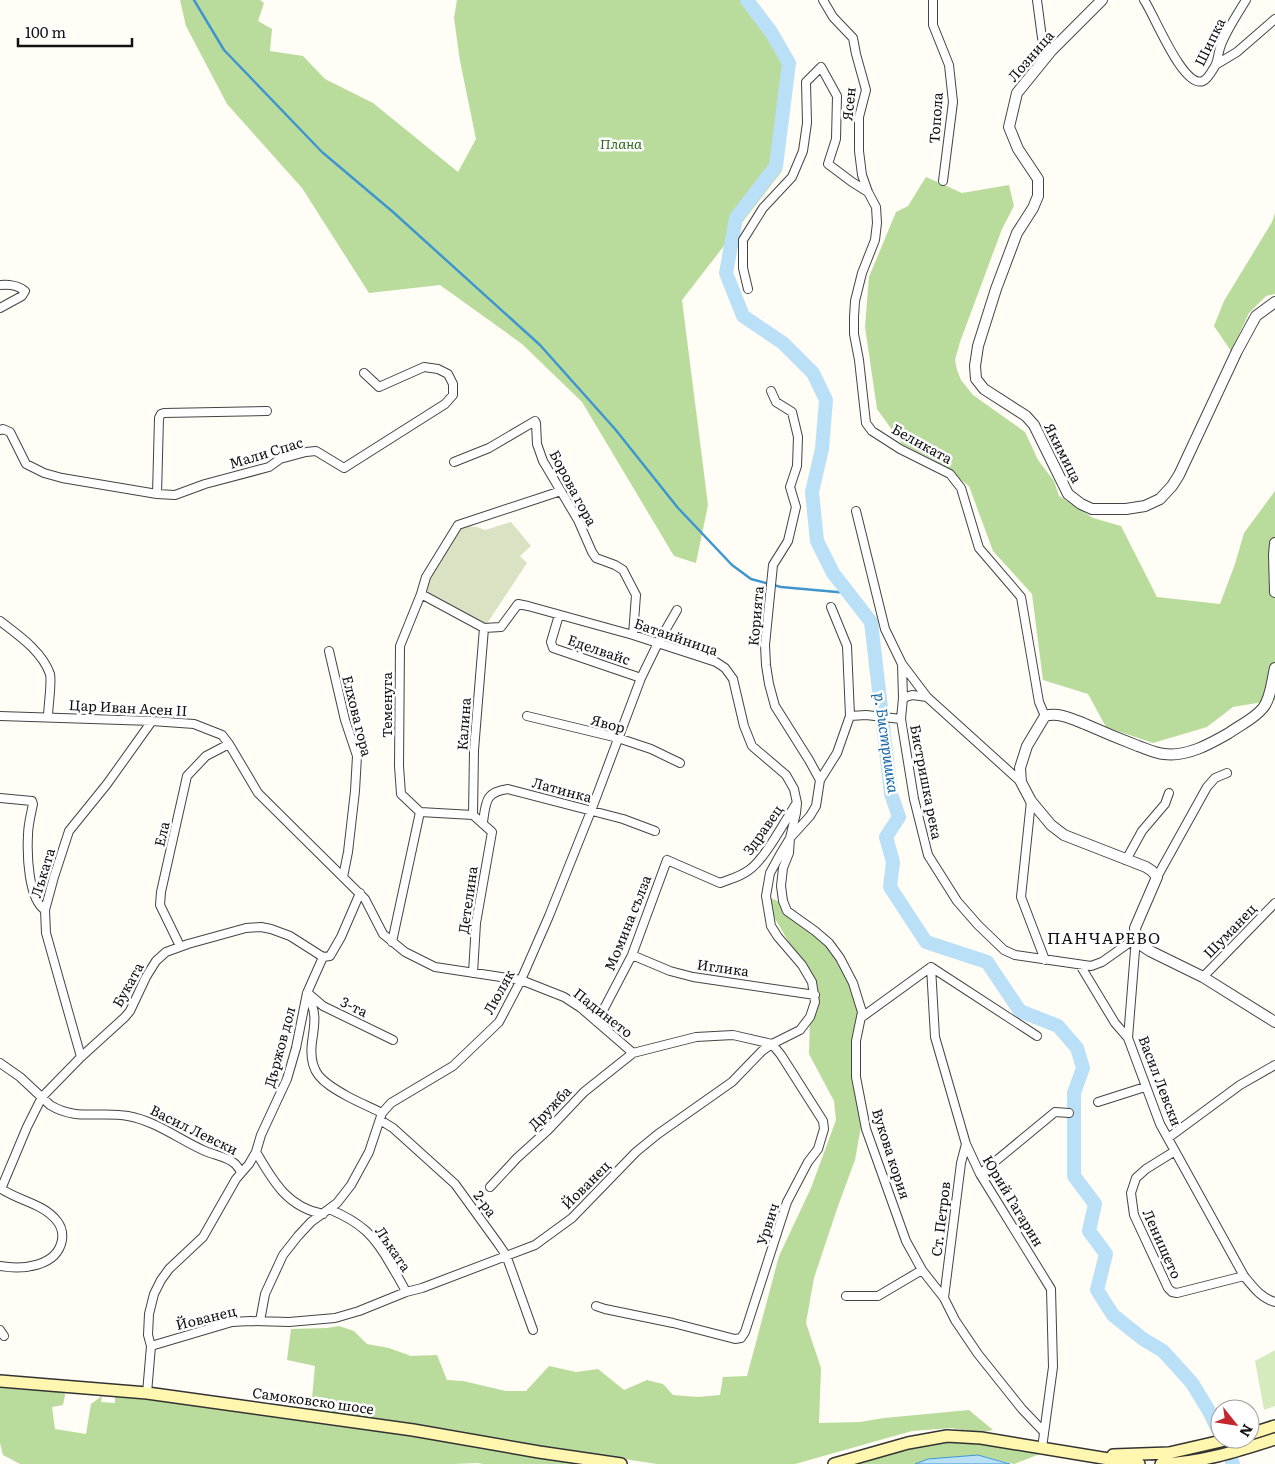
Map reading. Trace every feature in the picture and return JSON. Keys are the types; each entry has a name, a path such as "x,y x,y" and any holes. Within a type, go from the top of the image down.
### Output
{"main road":[{"name":"Самоковско шосе","path":"0,1381 147,1393 414,1430 620,1464"},
{"path":"1260,1431 1275,1426"},
{"path":"834,1464 908,1443 947,1436 981,1438 1139,1464"},
{"path":"1161,1464 1173,1464 1212,1457 1275,1439"},
{"path":"1084,1456 1169,1453 1210,1444"}],"street":[{"name":"Ясен","path":"823,0 833,17 853,38 866,90 859,117 862,176 868,192"},
{"name":"Топола","path":"933,0 933,25 949,65 953,102 943,181"},
{"path":"1037,0 1042,38 1051,51"},
{"name":"Лозница","path":"1038,196 1038,179 1018,149 1010,127 1017,93 1051,51 1102,0"},
{"name":"Шипка","path":"1144,0 1185,73 1194,81 1203,81 1216,64 1220,49 1246,0"},
{"path":"1216,64 1237,52 1275,19"},
{"path":"748,289 743,268 743,240 763,208 792,177 803,151 807,123 806,82 822,67 837,96 836,139 828,164 868,192"},
{"name":"Беликата","path":"868,192 876,207 876,232 873,248 862,273 857,292 854,317 854,334 860,360 866,423 872,431 900,450 950,474 961,488 979,548 1021,596 1039,702 1045,716"},
{"name":"Якимица","path":"1038,196 1033,208 1017,233 996,289 978,346 975,366 976,379 984,389 1026,416 1034,425 1068,494 1080,504 1092,509 1126,509 1145,506 1160,498 1172,486 1185,463 1237,351 1256,316 1275,302"},
{"path":"0,285 10,285 25,291 22,296 0,308"},
{"name":"Мали Спас","path":"0,430 3,429 10,432 26,464 44,472 62,478 157,494 175,495 205,484 269,468 280,459 306,452 316,451 344,468 445,404 453,395 453,384 448,374 438,369 424,366 379,387 364,373"},
{"name":"Корията","path":"771,391 776,402 792,412 798,437 796,466 790,487 796,507 788,541 773,564 765,645 766,665 775,706 820,780"},
{"path":"157,494 159,418 161,414 267,410"},
{"name":"Борова гора","path":"454,462 489,448 535,421 537,444 543,461 578,520 592,552 596,558 624,570 628,577 636,595 634,635"},
{"name":"Теменуга","path":"420,812 401,794 399,756 400,646 426,577 458,525 561,491"},
{"path":"856,511 885,629 902,664 927,697 1021,782 1031,801 1051,825 1064,835 1146,867 1157,877"},
{"path":"1275,543 1275,592"},
{"path":"420,594 484,628"},
{"name":"Батаийница","path":"484,628 501,627 518,604 634,635 716,662 726,668 732,679 744,726 752,746 786,775 794,789 797,803 790,838"},
{"path":"815,995 812,982 802,965 771,926 766,896 770,873 790,838 810,816 816,806 820,780 837,754 850,716 847,646 831,607"},
{"name":"Люляк","path":"260,1321 264,1294 283,1255 311,1222 326,1212 343,1196 369,1152 381,1117 390,1103 453,1066 499,1022 521,980 549,916 641,678 677,610"},
{"name":"Еделвайс","path":"559,615 551,642 553,648 641,678"},
{"path":"0,621 32,646 50,675 48,717"},
{"name":"Калина","path":"473,815 474,750 484,628"},
{"name":"Елхова гора","path":"329,651 342,710 357,756 350,834 343,877"},
{"name":"Бистришка река","path":"902,664 903,698 901,719 920,829 928,855 957,901 1004,950 1015,956 1091,966 1102,962 1136,938"},
{"path":"1021,782 1020,768 1027,746 1045,716 1051,714 1066,716 1149,750 1164,754 1180,754 1218,740 1254,717 1264,707 1275,668"},
{"path":"903,698 912,695 927,697"},
{"name":"Бистришка река","path":"850,716 866,715 901,719"},
{"name":"Цар Иван Асен II","path":"0,716 194,724 222,735 258,793 360,893"},
{"name":"Явор","path":"527,716 618,738 680,763"},
{"name":"Лъката","path":"81,1057 46,933 45,910 69,831 107,784 152,721"},
{"name":"Ела","path":"180,946 160,905 161,892 187,776 206,756 229,744"},
{"name":"Васил Левски","path":"1227,773 1215,778 1206,787 1157,877 1135,928 1136,938 1128,1038 1160,1124 1244,1276 1259,1294 1275,1302"},
{"name":"Латинка","path":"483,822 489,796 497,790 508,789 622,819 654,831"},
{"path":"1126,860 1142,831 1165,804 1169,793"},
{"path":"0,798 32,801 28,836 31,880 38,904 45,910"},
{"path":"1031,801 1021,897 1045,960"},
{"name":"Здравец","path":"667,860 720,883 741,876 760,859 797,803"},
{"path":"392,942 420,812 473,815 483,822"},
{"name":"Детелина","path":"473,973 476,923 492,832 483,822"},
{"name":"Вукова кория","path":"790,838 789,854 781,886 783,901 787,911 829,943 840,958 853,983 862,1012 856,1041 856,1077 866,1128 906,1241 922,1270 944,1298 955,1320 978,1354 1022,1409 1044,1432"},
{"name":"Момина сълза","path":"596,1022 632,955 667,860"},
{"name":"Падинето","path":"360,893 366,899 383,934 406,952 435,967 521,980 564,998 581,1008 633,1052 696,1037 733,1035 772,1044"},
{"name":"Държов дол","path":"147,1393 150,1346 148,1335 149,1314 154,1294 169,1270 203,1237 236,1179 249,1164 256,1152 261,1136 287,1079 296,1048 307,993 323,957 330,956 341,937 360,893"},
{"name":"Шуманец","path":"1204,977 1275,903"},
{"name":"Буката","path":"1,1189 42,1097 81,1057 125,1017 156,961 166,952 180,946 246,928 260,927 272,929 290,936 323,957"},
{"path":"1136,938 1150,951 1204,977 1275,1022"},
{"name":"Иглика","path":"632,955 670,971 693,977 815,995"},
{"path":"1080,965 1115,1023 1128,1038"},
{"path":"862,1017 932,967 1037,1036"},
{"name":"Юрий Гагарин","path":"932,967 935,1037 966,1144 980,1174 1051,1289 1053,1367 1042,1448"},
{"name":"3-та","path":"307,993 323,1006 393,1040"},
{"name":"2-ра","path":"307,993 315,1013 311,1053 317,1074 331,1087 381,1117 455,1184 506,1255 532,1330"},
{"name":"Йованец","path":"150,1346 232,1322 289,1322 335,1318 422,1288 535,1245 572,1218 636,1152 658,1134 732,1082 762,1051 800,1030 810,1017 815,1002 815,995"},
{"name":"Урвич","path":"596,1306 741,1338 745,1332 787,1202 808,1162 818,1148 824,1129 823,1121 772,1044"},
{"name":"Дружба","path":"490,1187 584,1092 633,1052"},
{"name":"Васил Левски","path":"0,1063 20,1077 55,1108 70,1114 128,1116 148,1121 206,1152 234,1163 241,1172"},
{"path":"1168,1138 1240,1085 1275,1065"},
{"path":"1098,1102 1146,1087"},
{"path":"980,1174 1055,1112 1069,1113"},
{"name":"Ст. Петров","path":"944,1298 961,1163 966,1144"},
{"name":"Ленището","path":"1175,1151 1146,1169 1136,1178 1131,1193 1134,1215 1168,1288 1172,1292 1178,1293 1244,1276"},
{"name":"Лъката","path":"256,1152 271,1176 288,1197 306,1209 326,1212 358,1224 372,1236 406,1292"},
{"path":"0,1266 16,1268 33,1266 44,1262 55,1254 62,1238 59,1223 52,1215 42,1208 12,1196 1,1189"},
{"path":"846,1296 878,1296 922,1270"}],"green space":[{"name":"Плана","path":"180,0 260,0 264,3 258,21 272,29 270,51 303,56 325,79 373,103 458,172 476,139 460,61 454,18 457,0 747,0 771,32 789,63 782,171 682,300 708,505 696,563 674,556 582,402 522,344 440,285 369,293 302,188 227,104 186,26"},
{"path":"926,177 962,193 1009,185 1014,206 1002,229 960,342 955,360 957,370 961,380 973,395 1025,432 1038,460 1054,481 1059,496 1093,518 1121,526 1157,597 1220,604 1244,533 1275,491 1275,700 1233,707 1207,727 1153,743 1106,727 1088,694 1043,680 1032,594 993,551 969,486 934,460 902,444 877,409 865,327 869,277 896,212 908,206"},
{"path":"1275,213 1275,294 1266,296 1249,313 1231,351 1214,326 1224,301 1272,222"},
{"path":"511,522 531,546 520,556 527,563 484,628 421,594 458,525 485,530"},
{"path":"768,897 782,903 828,945 838,959 862,1012 855,1042 862,1121 855,1160 814,1278 806,1323 821,1368 819,1423 860,1422 969,1410 993,1430 977,1433 952,1428 912,1431 795,1464 657,1464 329,1414 311,1409 315,1366 287,1360 291,1329 339,1326 354,1331 367,1344 389,1348 411,1356 437,1355 447,1380 463,1381 506,1391 526,1391 549,1366 576,1372 598,1369 624,1390 647,1380 663,1384 673,1395 698,1397 720,1395 723,1377 747,1376 779,1256 811,1188 836,1120 834,1101 809,1054 810,1017 813,1010 812,982 770,910"},
{"path":"1275,1350 1275,1406 1264,1410 1255,1361"},
{"path":"0,1388 64,1392 63,1405 52,1407 55,1429 86,1434 91,1404 102,1396 101,1402 115,1403 115,1397 163,1401 610,1464 20,1464 3,1455 0,1443"},
{"path":"931,1442 982,1442 1040,1454 1014,1464 978,1455 928,1459 915,1464 848,1464"}],"water":[{"path":"978,1455 1010,1464 915,1464 928,1459"}],"waterway":[{"path":"194,0 224,50 322,152 393,212 540,345 615,429 678,508 732,565 751,579 781,587 848,593"},
{"name":"р. Бистришка","path":"747,0 771,32 789,63 776,166 736,218 726,273 743,316 783,343 813,373 826,400 822,449 812,492 817,541 833,573 871,622 891,794 899,817 886,837 893,862 890,887 926,942 987,962 1020,1011 1058,1026 1077,1048 1083,1068 1074,1093 1074,1176 1095,1204 1089,1231 1106,1254 1097,1290 1113,1315 1143,1339 1163,1351 1192,1383 1210,1413"},
{"name":"р. Бистришка","path":"1227,1449 1233,1464"}],"district":[{"name":"ПАНЧАРЕВО","path":"1104,938"}]}
